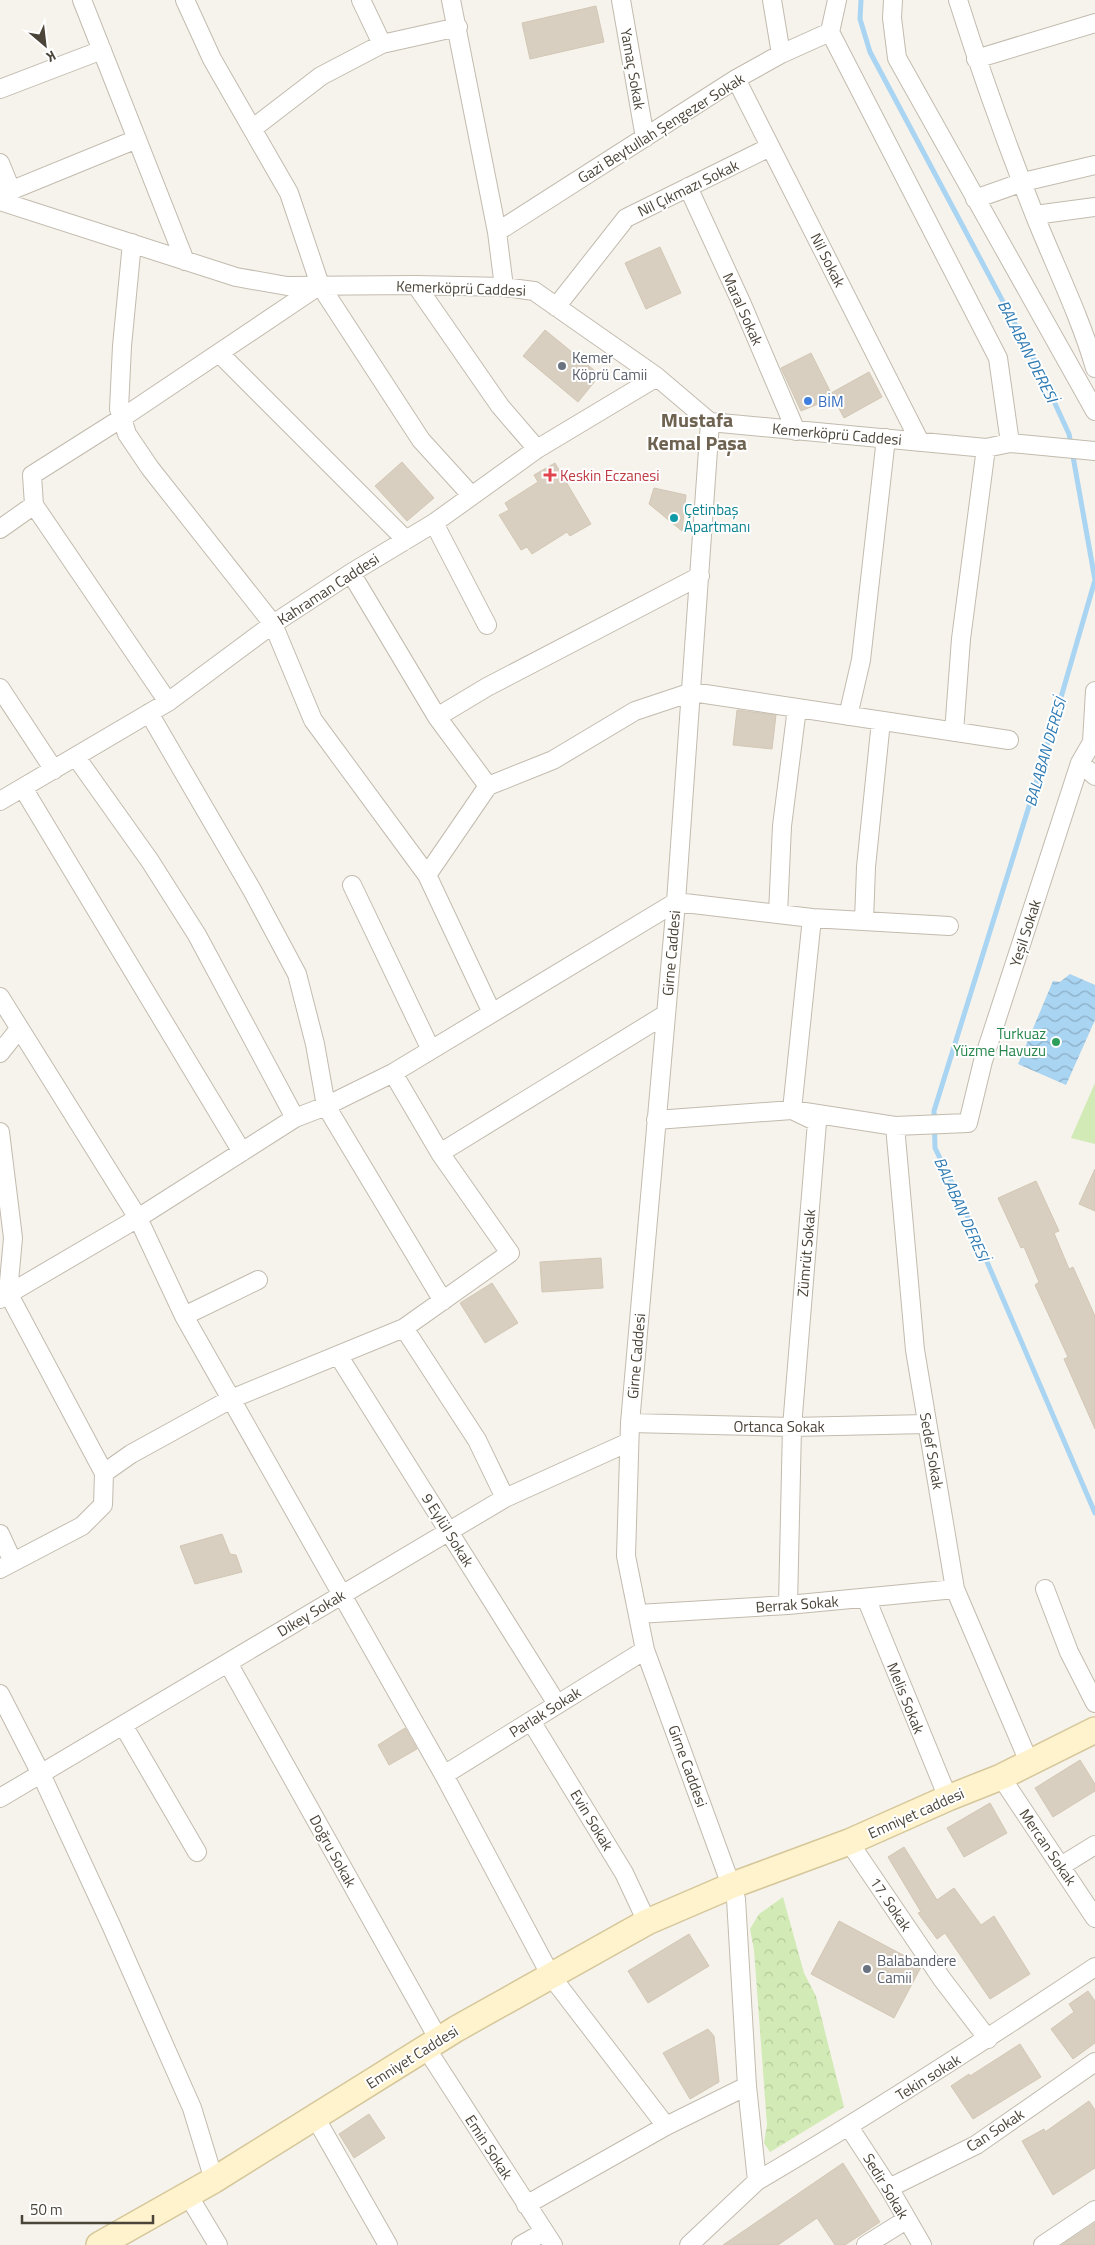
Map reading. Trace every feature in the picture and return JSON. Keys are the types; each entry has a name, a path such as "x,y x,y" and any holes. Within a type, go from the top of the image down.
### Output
{"street":[{"path":"82,0 185,261"},
{"path":"185,0 212,59 289,193 320,285 420,440 471,495"},
{"path":"361,0 382,44"},
{"path":"452,0 497,232 504,287"},
{"name":"Yamaç Sokak","path":"621,0 645,138"},
{"path":"772,0 781,54"},
{"path":"836,0 830,32 998,358 1010,443"},
{"path":"893,0 892,18 897,58 1095,411"},
{"path":"958,0 976,58 1022,182 1092,345 1095,368"},
{"path":"976,58 1095,23"},
{"path":"252,129 321,76 382,44 458,27"},
{"name":"Gazi Beytullah Şengezer Sokak","path":"497,232 736,79 781,54 830,32"},
{"path":"0,89 102,50"},
{"name":"Nil Sokak","path":"736,79 920,442"},
{"path":"0,163 4,195 137,139"},
{"name":"Nil Çıkmazı Sokak","path":"556,307 626,218 770,147"},
{"path":"975,199 1022,182 1095,165"},
{"name":"Maral Sokak","path":"688,188 741,302 796,431"},
{"name":"Kemerköprü Caddesi","path":"4,195 132,243 236,277 287,286 416,285 504,287 534,291 657,377 710,422 986,448 1010,443 1089,450"},
{"path":"1035,215 1095,207"},
{"path":"132,243 122,346 119,408 128,434 150,468 273,624 313,720 427,875 492,1013"},
{"path":"168,702 34,505 32,476 320,285"},
{"path":"416,285 500,406 537,449"},
{"path":"219,353 406,540"},
{"name":"Kahraman Caddesi","path":"0,801 168,702 273,624 351,573 434,523 537,449 657,377"},
{"name":"Girne Caddesi","path":"710,422 676,902 630,1423 626,1556 645,1650 733,1885 736,1899 747,2086 757,2181"},
{"path":"848,716 861,660 886,438"},
{"path":"954,732 961,639 986,448"},
{"path":"0,529 34,505"},
{"path":"434,523 487,625"},
{"path":"351,573 437,717 488,786"},
{"path":"437,717 487,687 700,576"},
{"path":"0,688 54,770"},
{"path":"1094,739 1095,691"},
{"path":"427,875 488,786 552,760 635,711 692,692 1009,740"},
{"path":"778,914 782,826 797,708"},
{"path":"149,713 252,890 297,974 315,1044 326,1106 443,1301"},
{"path":"864,921 866,867 881,720"},
{"name":"Yeşil Sokak","path":"895,1126 968,1123 983,1061 1080,763 1094,739"},
{"path":"76,757 150,861 197,936 295,1118"},
{"path":"1080,763 1095,776"},
{"path":"23,788 242,1152"},
{"path":"352,885 431,1050"},
{"path":"4,1296 138,1218 295,1118 326,1106 393,1073 676,902 812,918 949,926"},
{"path":"792,1110 812,918"},
{"path":"0,997 138,1218 184,1316 444,1775 551,1976 666,2126"},
{"path":"440,1153 666,1014"},
{"path":"0,1053 19,1029"},
{"path":"104,1473 131,1454 231,1399 404,1328 510,1253 440,1153 393,1073"},
{"path":"656,1120 792,1110 895,1126"},
{"name":"Zümrüt Sokak","path":"788,1605 792,1427 817,1122 792,1110"},
{"name":"Sedef Sokak","path":"895,1126 915,1350 955,1589 1029,1762"},
{"path":"0,1132 13,1238 4,1296 104,1473 103,1506 82,1526 6,1565 0,1534"},
{"path":"184,1316 258,1280"},
{"path":"404,1328 477,1440 505,1498"},
{"name":"9 Eylül Sokak","path":"338,1355 557,1704"},
{"name":"Ortanca Sokak","path":"630,1423 792,1427 927,1424"},
{"name":"Dikey Sokak","path":"0,1798 505,1498 629,1442"},
{"name":"Berrak Sokak","path":"638,1614 788,1605 955,1589"},
{"path":"1045,1589 1069,1652 1095,1703"},
{"name":"Melis Sokak","path":"866,1598 948,1798"},
{"name":"Parlak Sokak","path":"444,1775 645,1650"},
{"name":"Doğru Sokak","path":"228,1663 432,2044"},
{"path":"0,1694 41,1774 111,1925 192,2108 214,2180"},
{"name":"Evin Sokak","path":"531,1720 624,1873 647,1922"},
{"path":"123,1725 197,1852"},
{"name":"Emniyet caddesi","path":"733,1885 849,1842 948,1798 1002,1777 1095,1730"},
{"name":"Mercan Sokak","path":"1002,1777 1095,1918"},
{"name":"17. Sokak","path":"849,1842 942,1978 988,2039"},
{"path":"1061,1866 1095,1845"},
{"name":"Emniyet Caddesi","path":"99,2245 214,2180 432,2044 551,1976 647,1922 733,1885"},
{"name":"Tekin sokak","path":"757,2181 849,2127 988,2039 1095,1967"},
{"name":"Emin Sokak","path":"432,2044 526,2205 548,2239"},
{"name":"Can Sokak","path":"889,2188 976,2145 1095,2062"},
{"path":"526,2205 666,2126 747,2086"},
{"path":"315,2117 388,2245"},
{"name":"Sedir Sokak","path":"849,2127 889,2188 922,2245"},
{"path":"689,2245 757,2181"},
{"path":"188,2195 218,2245"},
{"path":"1043,2245 1095,2210"},
{"path":"866,2245 906,2220"},
{"path":"521,2245 548,2239"}],"green space":[{"path":"1095,1083 1095,1144 1071,1138"},
{"path":"783,1897 804,1973 816,1996 844,2107 770,2152 764,2143 767,2125 754,1950 750,1929 759,1914"}],"water":[{"name":"Turkuaz Yüzme Havuzu","path":"1070,974 1095,985 1095,1020 1066,1085 1018,1064 1053,981 1060,982"}],"building":[{"path":"596,6 604,42 530,59 522,23"},
{"path":"660,247 681,293 646,309 625,263"},
{"name":"Kemer Köprü Camii","path":"545,330 600,375 578,402 523,356"},
{"path":"811,353 831,393 869,372 882,397 844,418 835,401 821,408 818,404 801,411 781,368"},
{"path":"402,462 434,498 407,521 375,486"},
{"path":"555,463 591,524 570,536 567,532 532,554 527,547 521,550 499,515 509,510 505,503 538,482 534,475"},
{"name":"Çetinbaş Apartmanı","path":"654,488 686,495 682,531 649,504"},
{"path":"737,710 776,715 772,749 733,745"},
{"path":"1095,1169 1095,1211 1079,1204"},
{"path":"1036,1181 1059,1231 1054,1233 1069,1269 1073,1267 1095,1316 1095,1429 1064,1359 1068,1357 1035,1285 1039,1282 1024,1247 1021,1248 998,1198"},
{"path":"601,1258 603,1288 542,1292 540,1262"},
{"path":"492,1283 518,1323 485,1343 460,1303"},
{"path":"222,1534 230,1554 236,1555 242,1572 195,1584 180,1546"},
{"path":"405,1728 417,1749 389,1765 378,1745"},
{"path":"1080,1760 1095,1784 1095,1791 1053,1817 1035,1788"},
{"path":"990,1803 1007,1833 964,1857 947,1828"},
{"path":"904,1847 937,1900 954,1888 981,1925 994,1916 1030,1974 990,1999 945,1933 937,1939 918,1913 921,1912 888,1857"},
{"name":"Balabandere Camii","path":"839,1921 918,1963 921,1967 894,2018 811,1974"},
{"path":"689,1934 709,1966 648,2003 628,1971"},
{"path":"1088,1991 1095,2001 1095,2043 1073,2059 1051,2029 1074,2012 1069,2004"},
{"path":"708,2029 714,2036 719,2082 690,2099 663,2053"},
{"path":"1020,2044 1041,2077 973,2119 951,2086"},
{"path":"1089,2101 1095,2110 1095,2168 1053,2195 1022,2141 1044,2129 1045,2132"},
{"path":"369,2114 385,2138 354,2158 339,2134"},
{"path":"843,2163 880,2222 845,2245 835,2245 817,2218 778,2245 723,2245"},
{"path":"1095,2223 1095,2245 1062,2245"}],"waterway":[{"name":"BALABAN DERESİ","path":"861,0 860,19 870,52 1040,371 1069,434 1095,580 1035,787 934,1111 935,1148 963,1206 1095,1513"}],"place":[{"name":"Kemer Köprü Camii","path":"562,366"},
{"name":"BİM","path":"808,401"},
{"name":"Keskin Eczanesi","path":"550,475"},
{"name":"Çetinbaş Apartmanı","path":"674,518"},
{"name":"Turkuaz Yüzme Havuzu","path":"1056,1042"},
{"name":"Balabandere Camii","path":"867,1969"}],"district":[{"name":"Mustafa Kemal Paşa","path":"697,430"}]}
